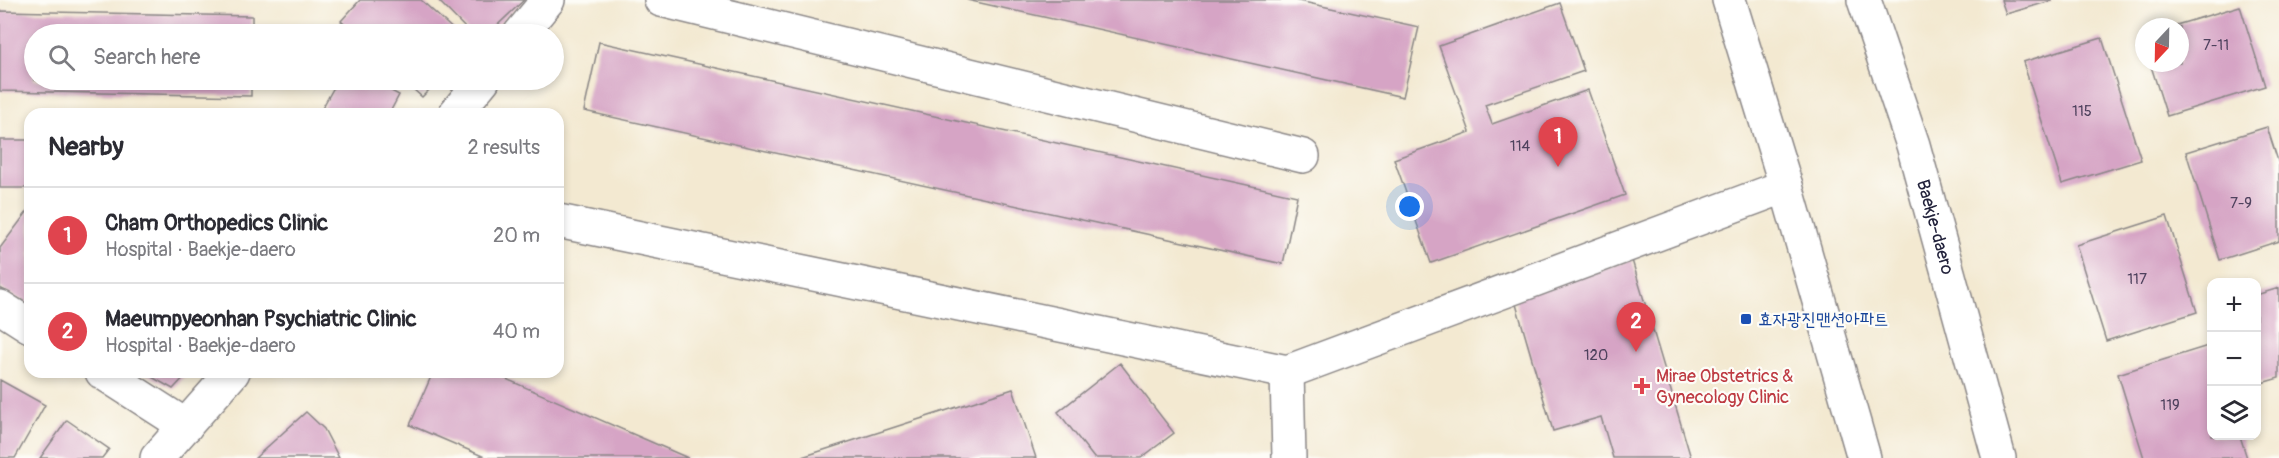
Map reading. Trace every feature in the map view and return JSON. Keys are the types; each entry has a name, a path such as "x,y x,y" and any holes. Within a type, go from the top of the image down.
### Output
{"street":[{"path":"528,24 548,0"},
{"path":"661,0 1303,156"},
{"path":"1729,0 1786,186 1864,458"},
{"name":"Baekje-daero","path":"1864,0 1912,145 1999,458"},
{"path":"460,108 475,90"},
{"path":"564,222 1287,372 1786,186"},
{"path":"0,307 24,322"},
{"path":"1287,372 1289,458"},
{"path":"111,378 186,426"},
{"path":"157,458 228,378"}],"building":[{"path":"360,0 421,0 447,24 344,24 341,21"},
{"path":"438,0 524,0 499,24 461,24"},
{"path":"967,0 1294,0 1419,27 1403,97"},
{"path":"2001,0 2051,0 2051,1 2006,14"},
{"path":"1560,3 1584,71 1485,105 1492,124 1588,90 1625,195 1431,263 1394,159 1470,132 1439,46"},
{"path":"2240,6 2265,86 2167,116 2153,72 2189,72 2189,21"},
{"path":"0,11 252,16 252,24 24,24 24,90 251,90 251,96 0,91"},
{"path":"2102,38 2141,160 2062,184 2023,62"},
{"path":"599,42 1297,196 1283,264 584,111"},
{"path":"332,90 390,90 399,95 392,108 322,108"},
{"path":"414,90 429,90 422,97"},
{"path":"2267,127 2279,164 2279,241 2220,260 2186,152"},
{"path":"0,140 24,140 24,188 0,188"},
{"path":"24,216 24,302 0,288 0,248"},
{"path":"2167,216 2197,312 2106,341 2076,245"},
{"path":"1632,260 1691,458 1613,458 1601,417 1553,431 1513,294"},
{"path":"2279,288 2279,378 2261,383 2261,332 2261,293"},
{"path":"2207,346 2207,440 2241,440 2247,458 2144,458 2118,374"},
{"path":"1120,363 1174,433 1141,458 1094,458 1058,412"},
{"path":"154,378 183,378 173,389"},
{"path":"430,378 504,378 688,458 487,458 410,425"},
{"path":"0,380 45,405 15,458 0,458"},
{"path":"1013,389 1036,458 799,458"},
{"path":"306,412 324,429 339,458 255,458"},
{"path":"67,420 109,449 102,458 40,458"}],"place":[{"name":"Cham Orthopedics Clinic","path":"1558,167"},
{"name":"효자광진맨션아파트","path":"1746,319"},
{"name":"Maeumpyeonhan Psychiatric Clinic","path":"1636,352"},
{"name":"Mirae Obstetrics & Gynecology Clinic","path":"1642,386"}]}
